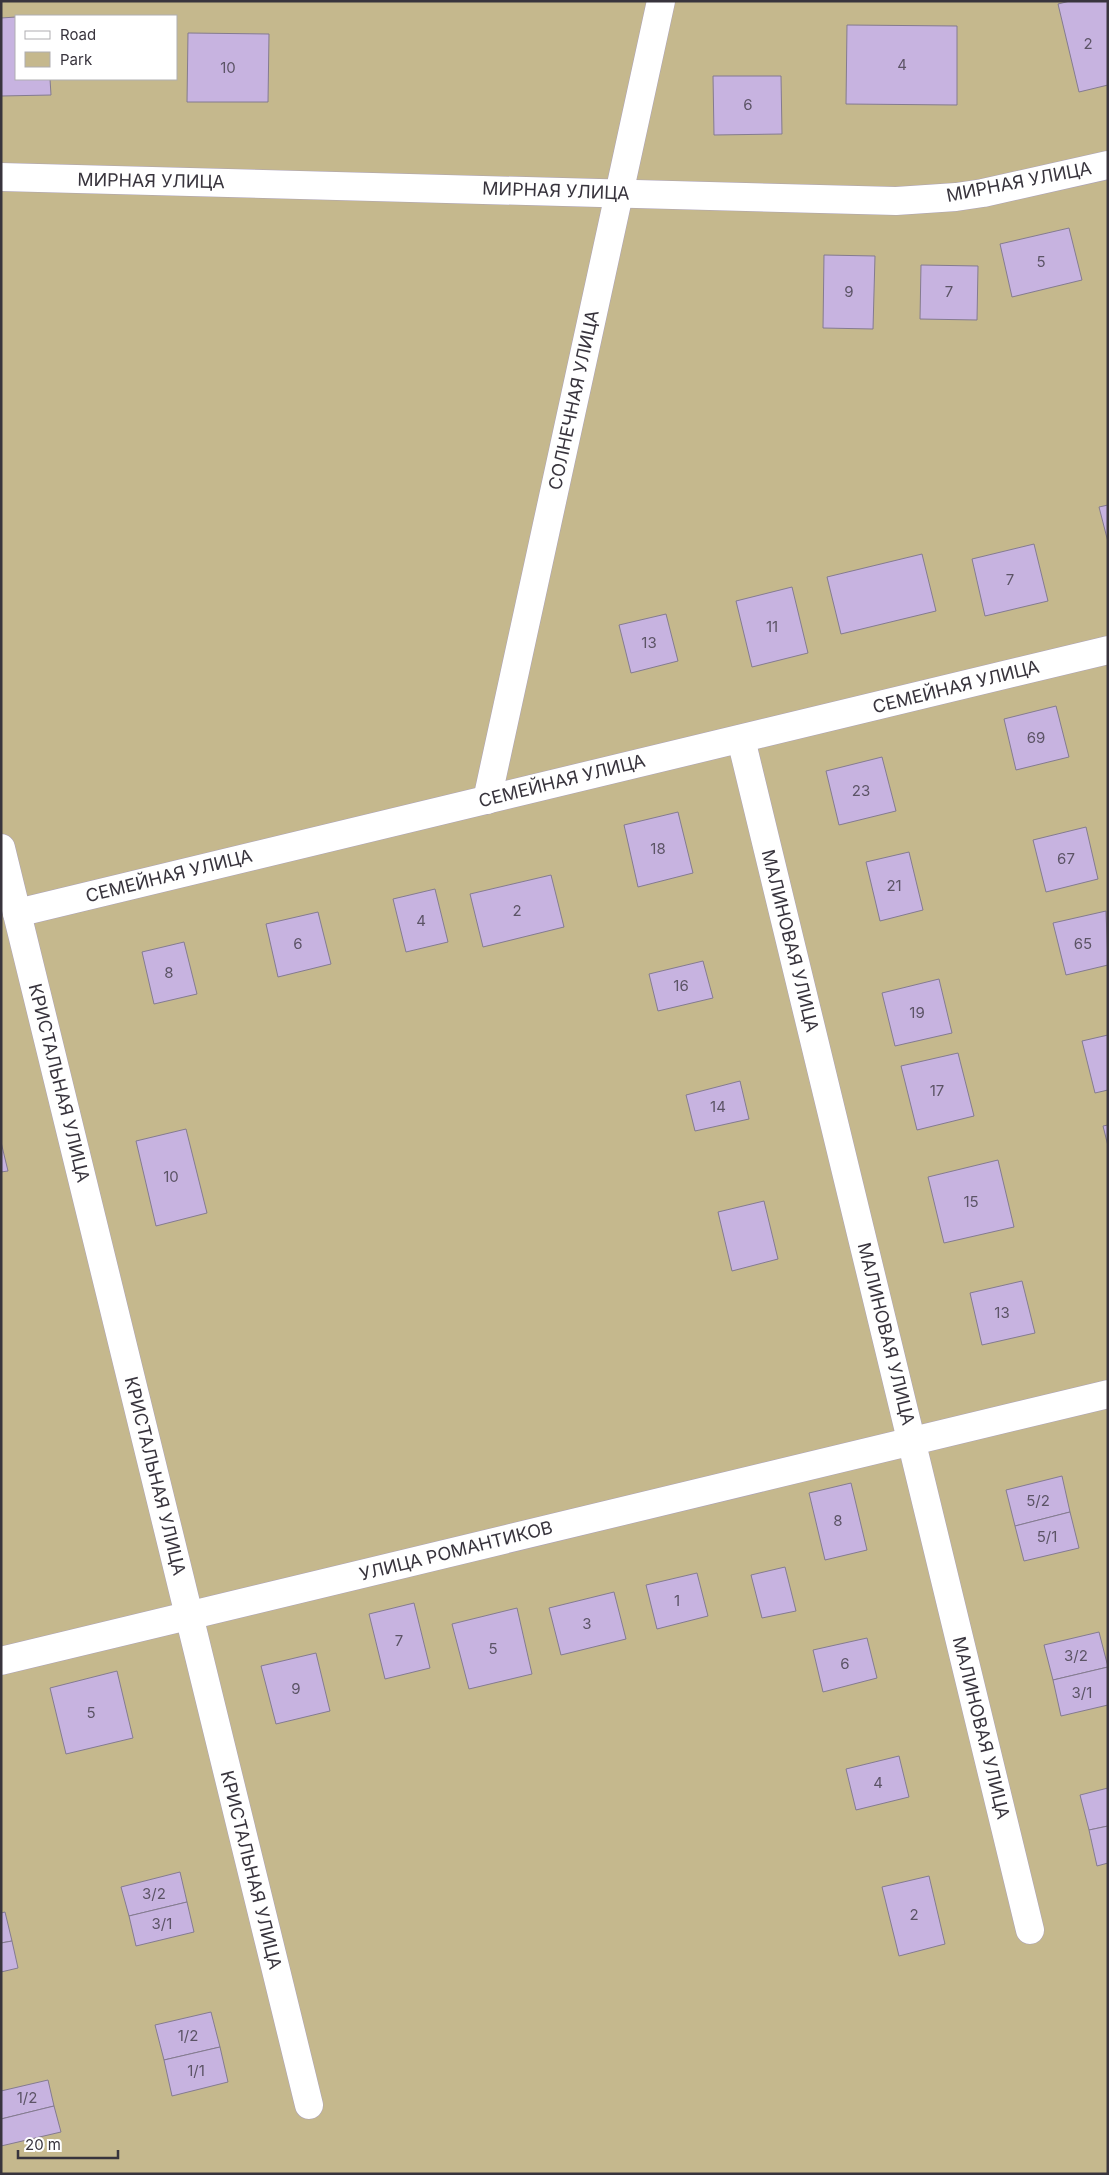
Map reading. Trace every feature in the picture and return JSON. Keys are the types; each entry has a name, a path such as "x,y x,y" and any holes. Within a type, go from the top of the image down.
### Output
{"street":[{"name":"СОЛНЕЧНАЯ УЛИЦА","path":"487,800 661,1"},
{"name":"МИРНАЯ УЛИЦА","path":"1,177 896,201 925,200 983,193 1108,165"},
{"name":"СЕМЕЙНАЯ УЛИЦА","path":"17,913 1108,650"},
{"name":"МАЛИНОВАЯ УЛИЦА","path":"741,739 1030,1930"},
{"name":"КРИСТАЛЬНАЯ УЛИЦА","path":"1,848 309,2105"},
{"name":"УЛИЦА РОМАНТИКОВ","path":"1,1661 1108,1394"}],"green space":[{"path":"1,1 1108,1 1108,2174 1,2174"}],"building":[{"path":"1070,1 1108,1 1108,85 1079,92 1058,4"},
{"path":"15,17 15,80 50,80 51,95 1,96 1,18"},
{"path":"847,25 957,26 957,105 846,104"},
{"path":"188,33 269,34 268,102 187,102"},
{"path":"713,76 781,76 782,134 714,135"},
{"path":"1069,228 1082,280 1012,297 1000,244"},
{"path":"824,255 875,256 873,329 823,328"},
{"path":"921,265 978,266 977,320 920,319"},
{"path":"1108,505 1108,542 1099,507"},
{"path":"1034,544 1048,601 985,616 972,559"},
{"path":"922,554 936,611 841,634 827,577"},
{"path":"792,587 808,653 752,667 736,601"},
{"path":"666,614 678,661 631,673 619,625"},
{"path":"1056,706 1069,757 1016,770 1004,719"},
{"path":"882,757 896,811 839,825 826,771"},
{"path":"678,812 693,873 638,887 624,825"},
{"path":"1086,827 1098,879 1046,892 1033,840"},
{"path":"909,852 923,910 880,921 866,862"},
{"path":"551,875 564,927 483,947 470,894"},
{"path":"435,889 448,942 406,952 393,899"},
{"path":"1106,911 1108,965 1066,975 1053,923"},
{"path":"318,912 331,964 278,977 266,924"},
{"path":"184,942 197,994 154,1004 142,952"},
{"path":"703,961 713,998 658,1011 649,974"},
{"path":"939,979 952,1033 895,1046 882,993"},
{"path":"1108,1035 1108,1090 1095,1093 1082,1041"},
{"path":"958,1053 974,1116 917,1130 901,1066"},
{"path":"740,1081 749,1119 695,1131 686,1095"},
{"path":"1108,1125 1108,1146 1103,1126"},
{"path":"186,1129 207,1213 156,1226 136,1141"},
{"path":"1,1142 8,1171 1,1172"},
{"path":"998,1160 1014,1227 944,1243 928,1177"},
{"path":"764,1201 778,1259 732,1271 718,1212"},
{"path":"1022,1281 1035,1333 982,1345 970,1293"},
{"path":"1062,1476 1070,1512 1015,1526 1006,1490"},
{"path":"851,1483 867,1550 825,1560 809,1493"},
{"path":"1070,1512 1079,1548 1024,1561 1015,1526"},
{"path":"785,1567 796,1611 762,1618 751,1575"},
{"path":"697,1573 708,1616 657,1629 646,1585"},
{"path":"614,1592 626,1639 561,1655 549,1608"},
{"path":"414,1603 430,1668 385,1679 369,1614"},
{"path":"517,1608 532,1674 469,1689 452,1624"},
{"path":"1099,1632 1108,1667 1053,1680 1044,1645"},
{"path":"867,1638 877,1678 823,1692 813,1650"},
{"path":"316,1653 330,1711 276,1724 261,1666"},
{"path":"1108,1667 1108,1705 1061,1716 1053,1680"},
{"path":"117,1671 133,1738 66,1754 50,1688"},
{"path":"899,1756 909,1797 856,1810 846,1769"},
{"path":"1108,1788 1108,1826 1089,1830 1080,1795"},
{"path":"1108,1826 1108,1863 1097,1866 1089,1830"},
{"path":"180,1872 187,1902 129,1916 121,1887"},
{"path":"929,1876 945,1944 899,1956 882,1887"},
{"path":"187,1902 194,1932 136,1946 129,1916"},
{"path":"5,1912 12,1941 1,1943 1,1913"},
{"path":"12,1941 18,1968 1,1972 1,1943"},
{"path":"211,2012 220,2047 164,2060 155,2025"},
{"path":"220,2047 228,2082 172,2096 164,2060"},
{"path":"48,2080 54,2106 1,2119 1,2091"},
{"path":"54,2106 61,2132 1,2146 1,2119"}]}
